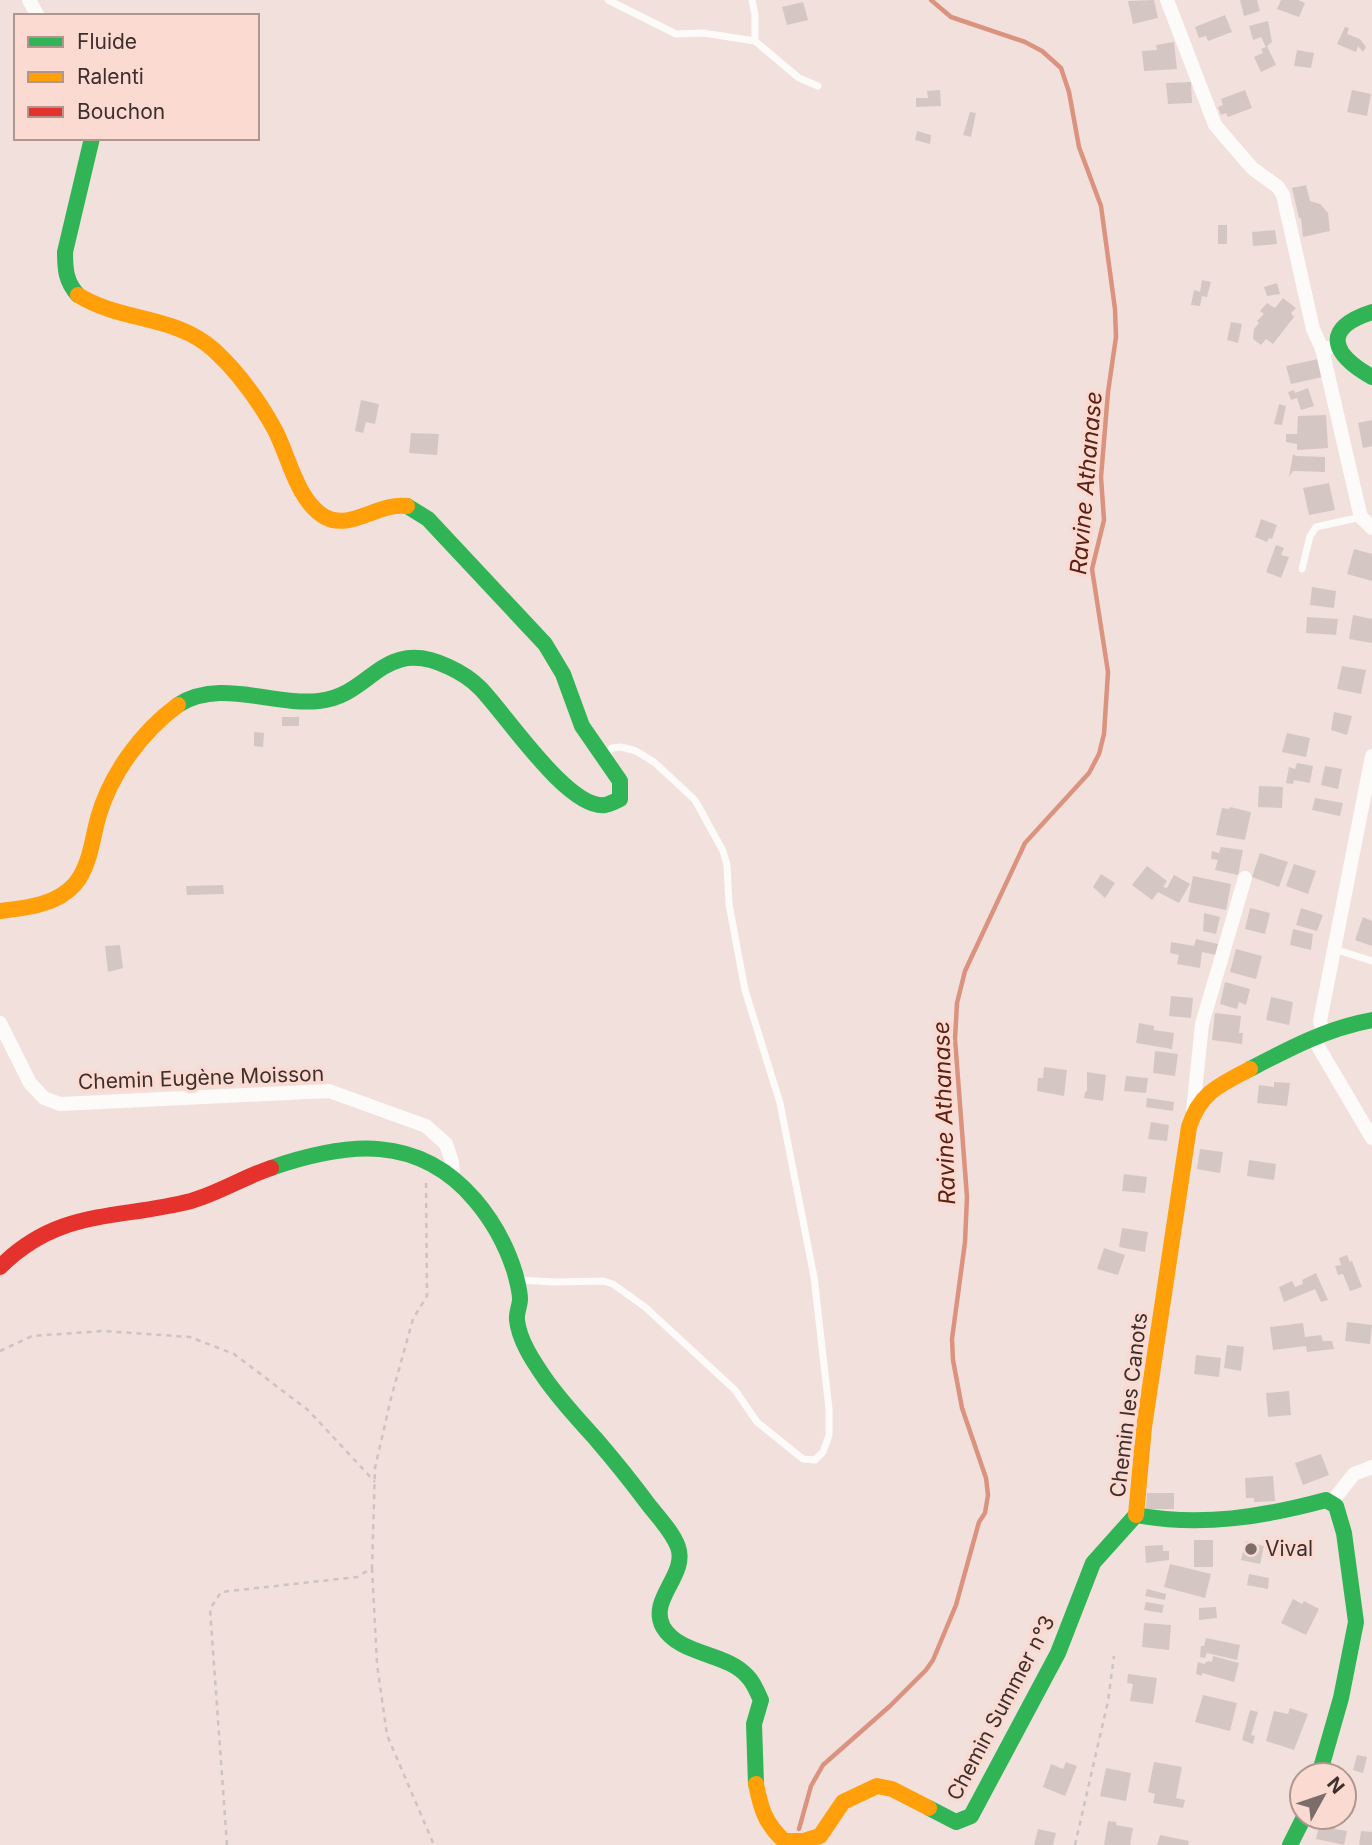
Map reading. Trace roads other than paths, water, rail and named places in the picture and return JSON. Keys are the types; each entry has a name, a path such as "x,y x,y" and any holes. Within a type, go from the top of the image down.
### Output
{"street":[{"path":"1167,0 1215,125 1252,168 1278,187 1283,195 1314,329 1330,348 1372,377"},
{"path":"0,911 37,907 73,890 87,863 103,802 131,750 170,710 192,697 225,695 320,701 358,684 388,663 409,657 433,660 460,673 479,687 551,772 584,801 603,806 615,804 620,799 620,781 582,726 563,674 545,644 428,519 408,507 388,506 341,521 324,517 306,497 284,446 256,397 226,361 200,338 175,325 89,304 76,294 67,282 65,262 68,227 81,192 92,140"},
{"path":"1372,312 1345,324 1330,348 1361,516 1372,528"},
{"path":"1372,756 1318,1036 1372,1138"},
{"path":"1193,1113 1202,1024 1245,878"},
{"path":"1193,1113 1201,1099 1213,1089 1318,1036 1357,1022 1372,1020"},
{"name":"Chemin Eugène Moisson","path":"0,1023 30,1083 44,1098 60,1104 329,1091 426,1126 446,1144 453,1175"},
{"name":"Chemin les Canots","path":"1193,1113 1144,1427 1136,1515 1157,1520 1209,1520 1285,1512 1326,1500 1331,1503"},
{"name":"Chemin Summer n°3","path":"0,1267 11,1253 33,1237 70,1223 190,1201 262,1171 340,1148 403,1150 428,1160 453,1175 474,1195 494,1225 509,1256 520,1297 517,1319 525,1346 550,1388 616,1463 680,1550 678,1571 659,1614 662,1626 671,1637 736,1666 749,1677 761,1700 754,1724 756,1782 761,1808 771,1829 784,1841 804,1841 820,1836 842,1802 877,1786 892,1789 956,1822 971,1816 1058,1653 1093,1563 1136,1515"},
{"path":"1323,1761 1356,1622 1342,1519 1336,1506 1331,1503 1354,1474 1372,1467"}],"lane":[{"path":"608,0 676,34 703,33 755,41 799,78 818,86"},
{"path":"752,0 755,41"},
{"path":"1302,569 1310,536 1316,527 1361,516"},
{"path":"515,1279 612,1283 645,1307 710,1366 735,1390 757,1422 790,1450 803,1459 815,1460 823,1452 829,1435 829,1409 814,1277 780,1103 745,990 729,904 727,865 723,850 695,800 654,762 636,751 621,747 612,748 604,757"},
{"path":"1334,948 1372,961"}],"waterway":[{"name":"Ravine Athanase","path":"799,1829 811,1786 823,1765 890,1706 933,1660 956,1605 979,1522 985,1513 988,1495 986,1478 962,1408 953,1360 952,1339 965,1242 967,1197 955,1039 957,1003 965,971 1025,843 1089,773 1099,754 1104,734 1108,672 1092,569 1104,520 1101,477 1116,337 1115,309 1101,206 1079,147 1069,92 1061,68 1042,51 1025,42 951,17 931,0"}],"place":[{"name":"Vival","path":"1251,1549"}]}
